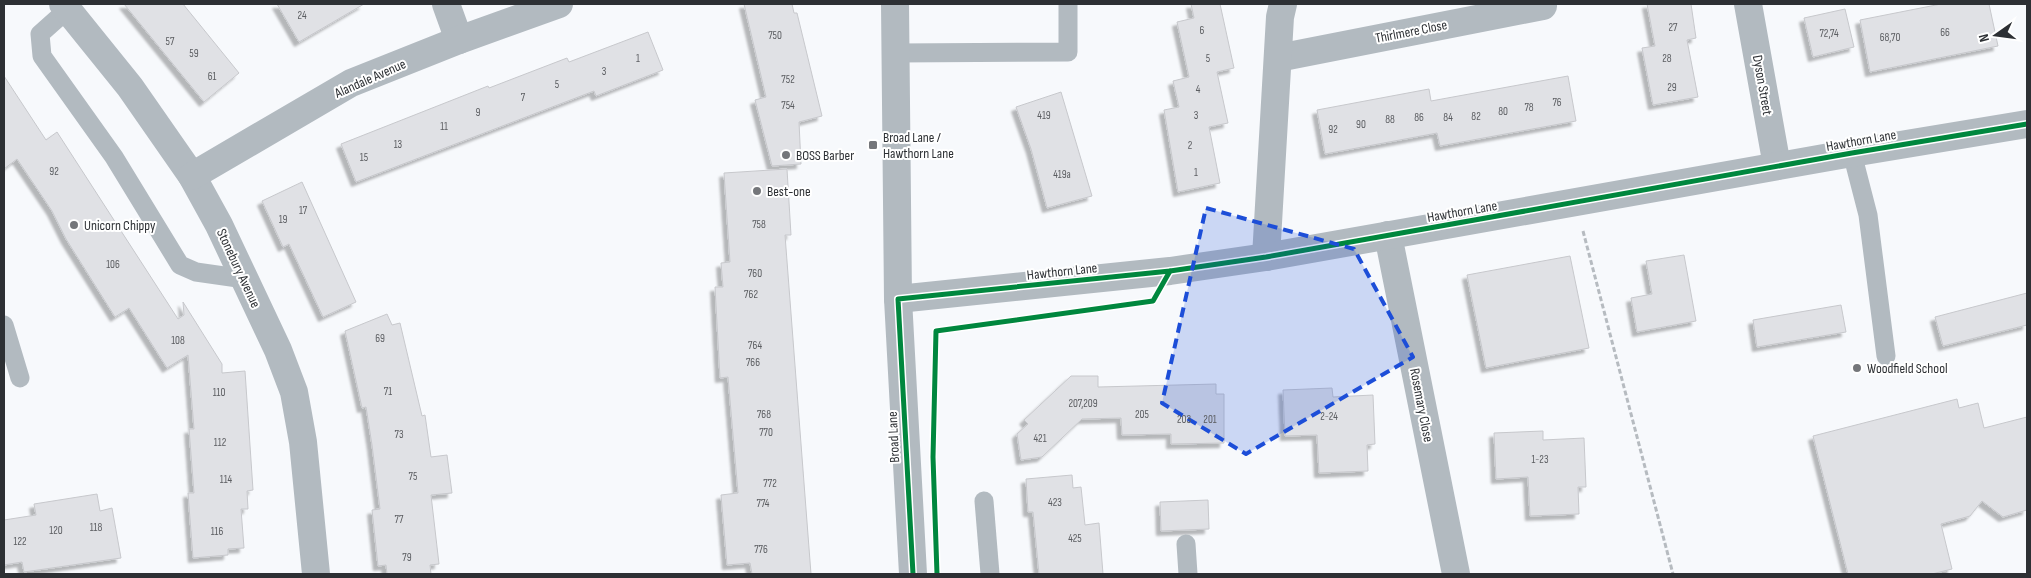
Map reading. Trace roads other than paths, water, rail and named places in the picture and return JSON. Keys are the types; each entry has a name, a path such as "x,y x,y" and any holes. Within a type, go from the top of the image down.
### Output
{"street":[{"path":"446,4 459,40"},
{"name":"Alandale Avenue","path":"192,176 351,83 459,40 559,4"},
{"name":"Broad Lane","path":"895,4 898,299 913,574"},
{"path":"1266,257 1283,4"},
{"name":"Thirlmere Close","path":"1278,58 1543,6 1542,4"},
{"name":"Dyson Street","path":"1748,4 1777,166"},
{"name":"Stonebury Avenue","path":"66,6 130,87 192,176 219,225 278,350 294,392 303,442 316,574"},
{"name":"Hawthorn Lane","path":"898,299 1170,271 1266,257 1777,166 2027,124"},
{"name":"Rosemary Close","path":"1388,235 1456,574"}],"lane":[{"path":"896,53 1068,52 1068,4"},
{"path":"66,6 40,34 42,56 114,157 180,265 196,272 245,279"},
{"path":"1852,153 1868,214 1886,356"},
{"path":"4,325 20,378"},
{"path":"984,500 990,574"},
{"path":"1186,544 1188,574"}],"place":[{"name":"Broad Lane / Hawthorn Lane","path":"873,145"},
{"name":"BOSS Barber","path":"786,155"},
{"name":"Best-one","path":"757,191"},
{"name":"Unicorn Chippy","path":"74,225"},
{"name":"Woodfield School","path":"1857,368"}]}
